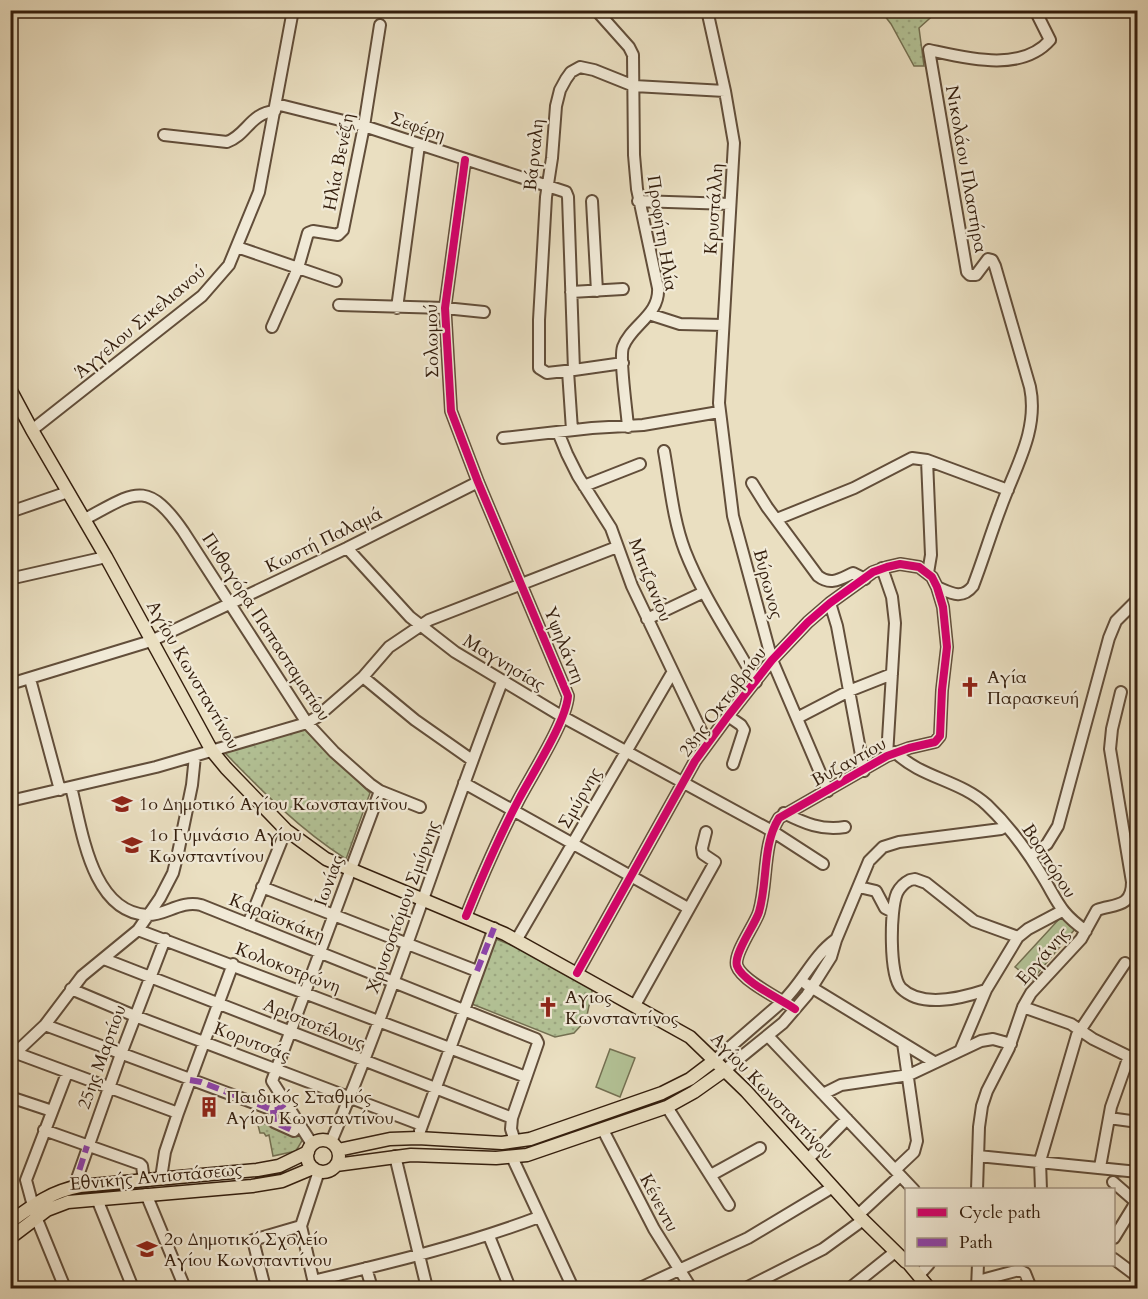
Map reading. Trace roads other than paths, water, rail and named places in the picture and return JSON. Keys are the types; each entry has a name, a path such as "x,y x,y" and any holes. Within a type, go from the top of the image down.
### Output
{"main road":[{"name":"Αγίου Κωνσταντίνου","path":"10,389 85,519 214,754 286,830 326,859 517,939 690,1037 725,1070 860,1218 905,1260"},
{"path":"334,1146 339,1159 330,1170 316,1169 309,1162 310,1148 323,1140 334,1146 418,1138 476,1142 530,1139 662,1093 690,1079 715,1060"},
{"path":"336,1165 395,1156 512,1157 543,1150 667,1107 694,1092 725,1070"},
{"name":"Εθνικής Αντιστάσεως","path":"10,1238 52,1193 74,1187 257,1170 279,1166 310,1148"},
{"name":"Εθνικής Αντιστάσεως","path":"10,1222 34,1211 68,1202 252,1186 282,1181 316,1169"},
{"name":"Αγίου Κωνσταντίνου","path":"911,1266 929,1288"}],"street":[{"name":"Άγγελου Σικελιανού","path":"32,430 202,296 224,271 237,247 259,192 293,10"},
{"name":"Προφήτη Ηλία","path":"596,10 631,50 634,61 634,155 638,201 658,288 657,302 625,344 623,350 628,427"},
{"name":"Κρυστάλλη","path":"707,10 734,143 719,412"},
{"name":"Νικολάου Πλαστήρα","path":"938,587 960,595 972,588 1026,443 1032,396 992,260 987,259 976,275 970,275 967,272 929,50 982,61 1006,60 1040,51 1050,40 1035,10"},
{"name":"Ηλία Βενέζη","path":"298,268 308,233 313,231 338,236 343,230 364,126 380,25"},
{"name":"Βάρναλη","path":"571,370 547,374 539,368 539,320 547,187 552,158 556,101 560,90 576,68 584,67 634,86 725,90"},
{"name":"Σεφέρη","path":"275,107 364,126 563,191 568,197 572,292"},
{"path":"164,135 227,142 236,137 258,116 275,107"},
{"path":"398,308 419,145"},
{"name":"Σολωμού","path":"465,160 445,308 452,411 478,482"},
{"path":"592,201 597,291"},
{"path":"638,201 730,204"},
{"path":"237,247 336,281"},
{"path":"272,327 298,268"},
{"path":"572,430 572,292 622,289"},
{"path":"339,305 445,308 484,312"},
{"path":"649,314 680,324 723,325"},
{"path":"571,370 623,363"},
{"path":"503,438 572,430 628,427 719,412"},
{"name":"Βύρωνος","path":"719,412 733,516 772,660 828,791"},
{"name":"Μπιζανίου","path":"558,432 584,486 611,528 647,618 707,743"},
{"path":"664,451 681,538 704,592 756,682"},
{"path":"777,519 860,485 909,459 927,460 1008,490"},
{"path":"927,460 931,555 928,573 938,587"},
{"path":"584,486 640,464"},
{"name":"Κωστή Παλαμά","path":"10,684 151,640 347,548 478,482"},
{"name":"Υψηλάντη","path":"466,916 513,809 562,717 568,700 567,690 478,482"},
{"path":"752,483 811,568 821,578 833,582 854,573 865,579"},
{"path":"10,512 68,492"},
{"name":"Πυθαγόρα Παπασταματίου","path":"85,519 129,496 143,495 155,499 173,516 307,723 348,765 380,791 420,807"},
{"path":"10,801 156,767 169,768 307,723 363,677 389,647 420,626 453,609 617,547"},
{"name":"Μαγνησίας","path":"347,548 420,626 455,652 562,717 772,831 823,864"},
{"path":"10,575 18,577 106,557"},
{"name":"28ης Οκτωβρίου","path":"577,973 682,783 707,743 772,660 830,603 882,568 906,565 919,567 928,573"},
{"path":"882,568 894,603 895,623 891,754"},
{"name":"Βυζαντίου","path":"772,831 784,813 828,791 891,754 932,743 938,739 947,647 943,607 938,587"},
{"path":"647,618 704,592"},
{"path":"1030,856 1047,844 1058,826 1109,638 1116,621 1137,599"},
{"path":"830,603 837,626 864,771"},
{"name":"Σμύρνης","path":"517,939 672,673"},
{"path":"796,718 849,691 892,674"},
{"path":"363,677 408,715 472,760"},
{"path":"30,679 65,789 103,889 127,910 150,915"},
{"name":"Χρυσοστόμου Σμύρνης","path":"334,1146 502,682"},
{"name":"Εργάνης","path":"977,1188 982,1106 987,1091 1011,1044 1023,1007 1031,993 1074,947 1097,910 1119,905 1128,898 1132,886 1133,864 1110,749 1112,729 1121,692"},
{"path":"728,716 744,730 734,764"},
{"name":"Βοσπόρου","path":"891,754 910,766 977,797 1006,826 1030,856 1062,911 1086,931"},
{"path":"178,1113 13,1055 45,1025 82,976 138,930 150,915 168,884 176,862 195,759"},
{"path":"464,783 688,908"},
{"name":"Ιωνίας","path":"310,1148 273,1082 304,992 380,791"},
{"path":"784,813 808,824 832,828 844,827"},
{"path":"725,1070 768,1036 812,988 831,957 871,857 878,850 888,845 1001,829 1006,826"},
{"path":"248,924 286,830"},
{"path":"772,831 759,911 736,963 745,976 795,1009"},
{"path":"635,1005 715,862 703,854 702,848 706,832"},
{"path":"986,990 960,998 933,1000 915,996 902,988 897,982 895,970 893,912 900,888 908,880 915,879 926,884 974,921 1018,937"},
{"path":"262,887 477,971"},
{"path":"860,887 876,891 885,908 893,912"},
{"name":"Καραϊσκάκη","path":"150,915 194,904 534,1037 538,1043 526,1077"},
{"path":"961,1049 986,990 1018,937 1028,929 1062,911"},
{"path":"418,1138 434,1088 494,928"},
{"name":"Κολοκοτρώνη","path":"138,930 233,964 526,1077"},
{"name":"25ης Μαρτίου","path":"74,1187 108,1088 165,939"},
{"path":"715,1060 783,1001 801,981 822,950 836,940"},
{"name":"Αριστοτέλους","path":"104,959 512,1118"},
{"path":"1041,1188 1040,1161 1080,1029 1125,963"},
{"path":"161,1178 165,1152 178,1113 233,964"},
{"path":"801,981 934,1062"},
{"name":"Κορυτσάς","path":"71,989 135,1016 277,1068 422,1125"},
{"path":"1023,1007 1080,1029 1093,1039 1133,1058 1109,1118 1100,1167"},
{"path":"45,1025 273,1110 277,1110 286,1103"},
{"path":"768,1036 912,1188"},
{"path":"823,1094 841,1084 909,1075 961,1049 987,1039 1011,1044"},
{"path":"746,1288 823,1249 860,1218 914,1152 917,1142 903,1042"},
{"path":"65,1288 34,1211 26,1180 67,1073"},
{"path":"515,1141 511,1129 512,1118 526,1077"},
{"path":"10,1097 52,1112"},
{"path":"667,1107 729,1205"},
{"path":"273,1110 274,1122 294,1131"},
{"path":"1109,1118 1137,1122"},
{"path":"808,1159 847,1119"},
{"path":"44,1130 141,1164 144,1180"},
{"name":"Κένεντυ","path":"603,1130 654,1229 691,1288"},
{"path":"711,1175 760,1148"},
{"path":"395,1156 427,1288"},
{"path":"978,1156 1116,1168 1137,1172"},
{"path":"512,1157 573,1288"},
{"path":"1109,1186 1116,1168"},
{"path":"316,1169 301,1226 314,1285 366,1268 489,1236 539,1217"},
{"path":"640,1288 748,1238 833,1187"},
{"path":"1115,1189 1137,1198 1115,1235"},
{"path":"146,1194 186,1288"},
{"path":"96,1199 133,1288"},
{"path":"265,1288 254,1240 301,1226"},
{"path":"489,1236 510,1288"},
{"path":"850,1288 895,1252"},
{"path":"1115,1260 1137,1277"},
{"path":"919,1275 927,1266"},
{"path":"978,1266 978,1285 1022,1271 1028,1276 1031,1288"},
{"path":"366,1268 372,1288"}],"place":[{"name":"Αγία Παρασκευή","path":"970,687"},
{"name":"1ο Δημοτικό Αγίου Κωνσταντίνου","path":"122,804"},
{"name":"1ο Γυμνάσιο Αγίου Κωνσταντίνου","path":"132,845"},
{"name":"Αγιος Κωνσταντίνος","path":"548,1007"},
{"name":"Παιδικός Σταθμός Αγίου Κωνσταντίνου","path":"209,1107"},
{"name":"2ο Δημοτικό Σχολείο Αγίου Κωνσταντίνου","path":"147,1249"}]}
